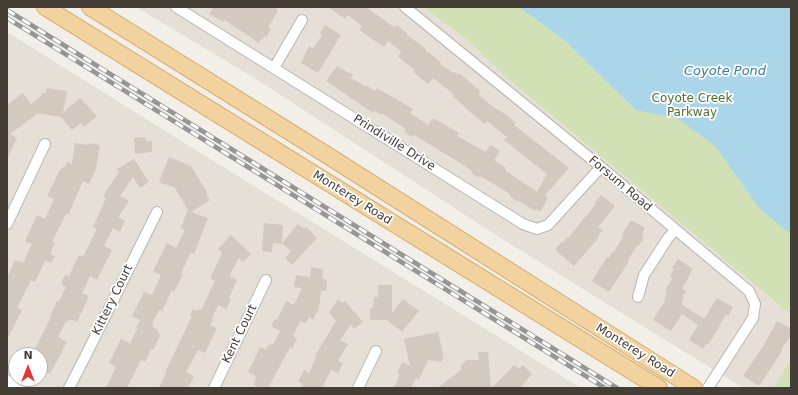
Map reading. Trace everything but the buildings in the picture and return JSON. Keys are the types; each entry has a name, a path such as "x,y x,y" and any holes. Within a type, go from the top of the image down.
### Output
{"main road":[{"name":"Monterey Road","path":"45,7 659,388"},
{"name":"Monterey Road","path":"90,7 324,153 694,388"}],"street":[{"name":"Forsum Road","path":"405,7 601,167 674,230 749,291 755,304 753,318 708,388"},
{"name":"Prindiville Drive","path":"182,8 274,68 523,224 537,229 548,225 601,167"},
{"path":"274,68 302,20"},
{"path":"7,224 45,144"},
{"name":"Kittery Court","path":"68,388 157,212"},
{"path":"638,297 644,275 674,230"},
{"name":"Kent Court","path":"214,388 266,280"},
{"path":"358,388 376,351"},
{"path":"7,380 20,388"}],"shaded area":[{"path":"136,7 423,7 467,40 508,79 791,315 791,359 773,388 743,388 499,237 256,79"},
{"path":"7,32 178,139 581,388 7,388"}],"green space":[{"name":"Coyote Creek Parkway","path":"423,7 791,7 791,315 508,79 467,40"},
{"path":"791,359 791,388 773,388"}],"water":[{"name":"Coyote Pond","path":"519,7 791,7 791,234 760,209 715,146 677,118 636,110 563,39"}],"railway":[{"path":"7,10 617,388"},
{"path":"7,18 605,388"}]}
